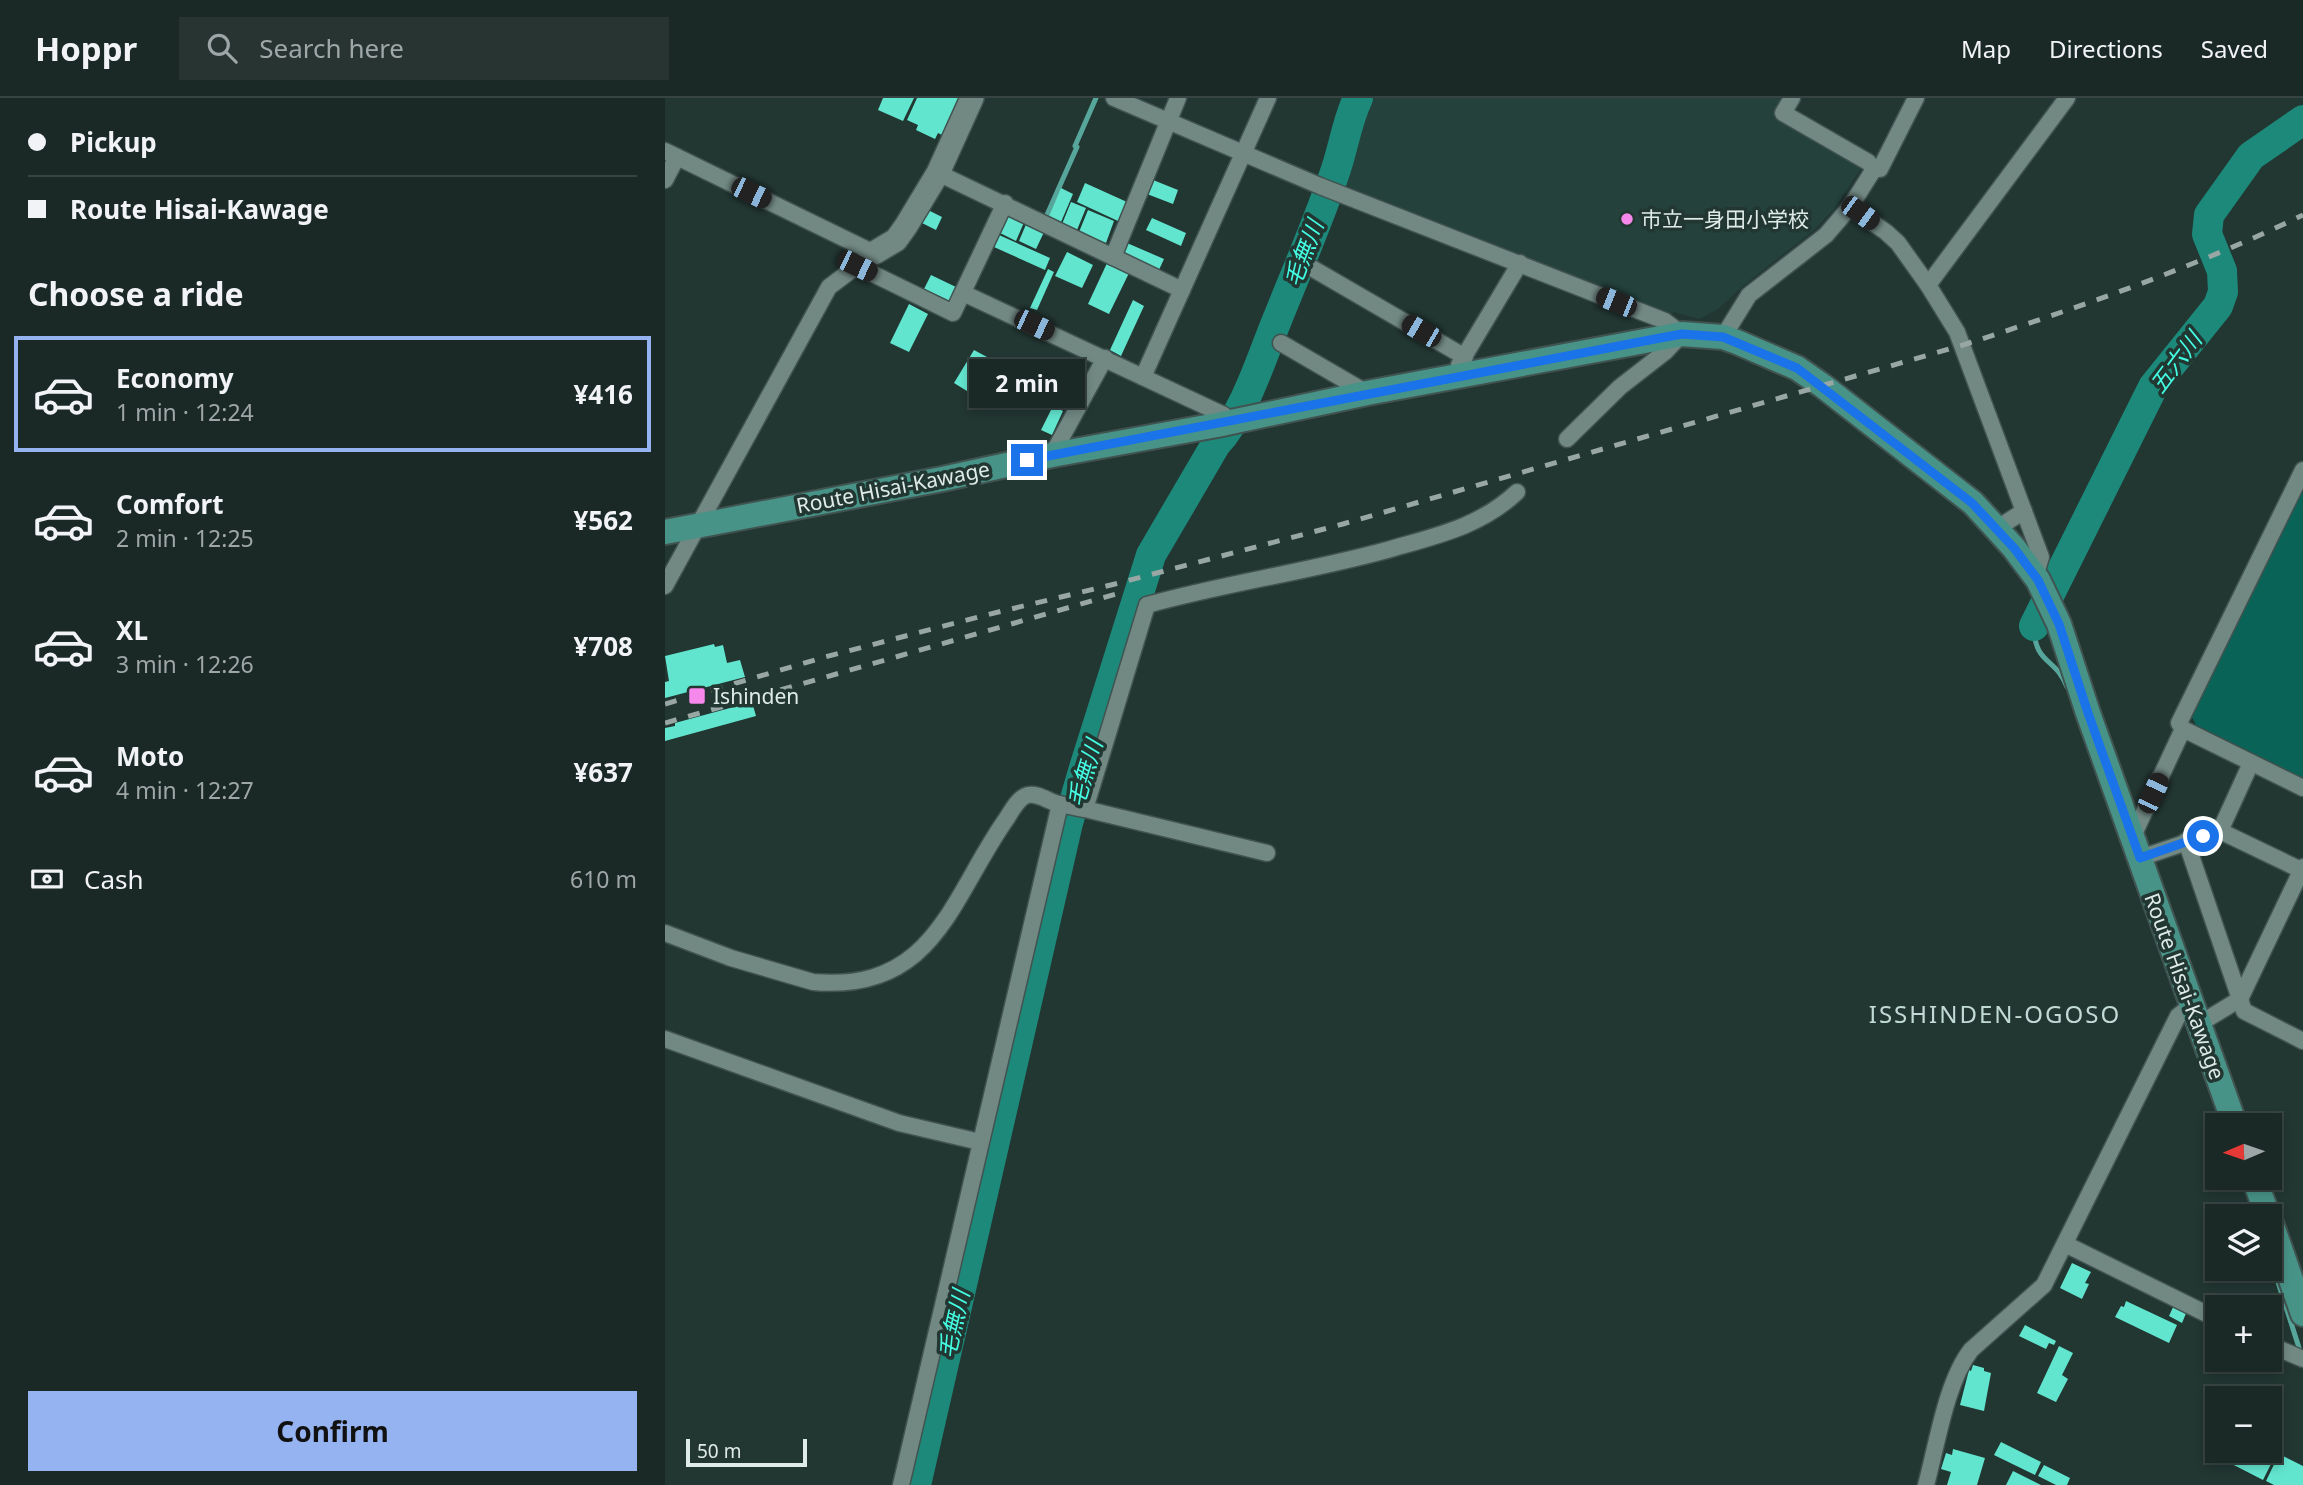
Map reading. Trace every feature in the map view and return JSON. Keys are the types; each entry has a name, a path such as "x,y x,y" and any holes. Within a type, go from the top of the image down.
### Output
{"main road":[{"name":"Route Hisai-Kawage","path":"665,532 1217,425 1367,393 1682,334 1723,337 1797,368 1823,386 1972,503 2037,579 2059,624 2136,847 2189,1014 2230,1113"},
{"path":"2282,1255 2303,1314"}],"street":[{"path":"665,586 829,286 896,240 938,173 972,98"},
{"path":"1114,98 1320,186 1665,321 1682,334 1665,352 1620,387 1567,439"},
{"path":"1114,257 1178,98"},
{"path":"1143,377 1268,98"},
{"path":"1791,98 1783,113 1868,162 1874,169 1880,169 1916,98"},
{"path":"1929,285 2067,98"},
{"path":"665,180 671,154 865,260 953,313 1005,203"},
{"path":"1723,337 1749,295 1826,234 1850,207 1874,169"},
{"path":"938,173 1182,290"},
{"path":"1850,207 1898,243 1929,285 1963,345 2041,557 2037,579"},
{"path":"1450,379 1520,263"},
{"path":"1310,267 1465,357"},
{"path":"963,293 1224,415 1217,425"},
{"path":"1281,343 1367,393"},
{"path":"1052,455 1105,358"},
{"path":"2303,470 2179,723 2183,729 2303,788"},
{"path":"1084,808 1147,606 1195,592 1333,565 1454,531 1499,509 1517,492"},
{"path":"1996,529 2024,511"},
{"path":"1926,1485 1961,1363 1971,1350 2044,1285 2189,1014 2240,999 2302,869 2220,831 2186,841 2136,847 2183,729"},
{"path":"2220,831 2251,763"},
{"path":"665,933 731,958 813,982 867,979 895,969 911,959 936,935 992,839 1025,795 1033,794 1062,804 1266,853"},
{"path":"901,1485 1062,804"},
{"path":"2186,841 2243,1011 2303,1041"},
{"path":"665,1039 899,1123 981,1142"},
{"path":"2065,1244 2205,1313"},
{"path":"2282,1351 2300,1359"}],"shaded area":[{"name":"市立一身田小学校","path":"1368,98 1788,98 1780,113 1864,164 1835,208 1814,230 1718,309 1699,319 1674,312 1670,315 1340,184 1356,122"}],"green space":[{"path":"2303,488 2303,778 2196,725 2191,715"}],"building":[{"path":"883,98 914,98 903,121 878,110"},
{"path":"917,98 959,98 942,135 938,133 935,139 916,130 918,125 907,120"},
{"path":"1153,180 1178,190 1173,204 1147,194"},
{"path":"1085,183 1127,202 1118,221 1077,202"},
{"path":"1061,188 1073,194 1061,222 1049,216"},
{"path":"1071,202 1086,208 1077,230 1062,224"},
{"path":"928,210 942,217 936,230 922,223"},
{"path":"1088,210 1114,221 1106,243 1079,232"},
{"path":"1009,213 1025,220 1016,241 1000,233"},
{"path":"1152,218 1186,233 1181,246 1146,230"},
{"path":"1027,222 1045,230 1036,249 1019,241"},
{"path":"999,235 1050,258 1045,270 994,247"},
{"path":"1127,243 1164,259 1158,272 1121,256"},
{"path":"1067,252 1093,265 1082,288 1055,276"},
{"path":"1108,261 1130,271 1109,314 1088,304"},
{"path":"1048,269 1054,272 1037,310 1030,308"},
{"path":"931,275 956,287 950,301 924,289"},
{"path":"1133,300 1144,306 1121,356 1110,350"},
{"path":"909,304 928,314 909,352 890,343"},
{"path":"974,350 987,357 967,391 954,383"},
{"path":"1032,364 1055,375 1045,396 1022,385"},
{"path":"1053,406 1063,411 1052,435 1041,430"},
{"path":"714,644 715,647 723,645 727,663 740,660 745,677 665,698 665,682 669,681 665,656"},
{"path":"752,702 756,716 665,741 665,728 675,726 675,723"},
{"path":"2072,1263 2091,1272 2085,1283 2089,1284 2082,1299 2060,1288"},
{"path":"2126,1301 2177,1325 2169,1343 2115,1317"},
{"path":"2174,1305 2187,1311 2182,1323 2169,1316"},
{"path":"2025,1325 2056,1341 2054,1345 2049,1343 2046,1349 2019,1336"},
{"path":"2059,1346 2073,1353 2062,1375 2068,1379 2056,1402 2037,1393"},
{"path":"1973,1365 1991,1373 1984,1411 1960,1405 1969,1370 1971,1371"},
{"path":"2001,1442 2041,1462 2035,1475 1994,1455"},
{"path":"1953,1449 1985,1458 1977,1485 1947,1485 1951,1472 1941,1469 1946,1453 1952,1455"},
{"path":"2282,1456 2303,1466 2303,1485 2274,1485 2266,1481 2275,1463 2282,1463"},
{"path":"2230,1463 2272,1463 2263,1480"},
{"path":"2044,1465 2070,1478 2067,1485 2056,1485 2038,1476"},
{"path":"2013,1471 2041,1485 2006,1485"}],"waterway":[{"path":"1046,217 1096,98"},
{"name":"毛無川","path":"916,1485 1068,823 1151,555 1216,444 1236,417 1251,385 1322,207 1358,98"},
{"name":"五六川","path":"2034,626 2153,387 2218,306 2223,292 2222,271 2207,234 2209,215 2251,156 2303,120"},
{"path":"2034,626 2038,648 2057,670 2067,687"},
{"path":"2278,1281 2301,1354"}],"railway":[{"path":"665,704 825,657 1343,524 1963,345 2136,286 2303,215"},
{"path":"665,723 1123,592"}],"place":[{"name":"市立一身田小学校","path":"1627,219"},
{"name":"Ishinden","path":"697,696"}],"district":[{"name":"ISSHINDEN-OGOSO","path":"1995,1013"}],"route":[{"path":"1027,460 1682,334 1723,337 1797,368 1972,503 2014,548 2038,580 2059,624 2140,858 2203,836"}]}
